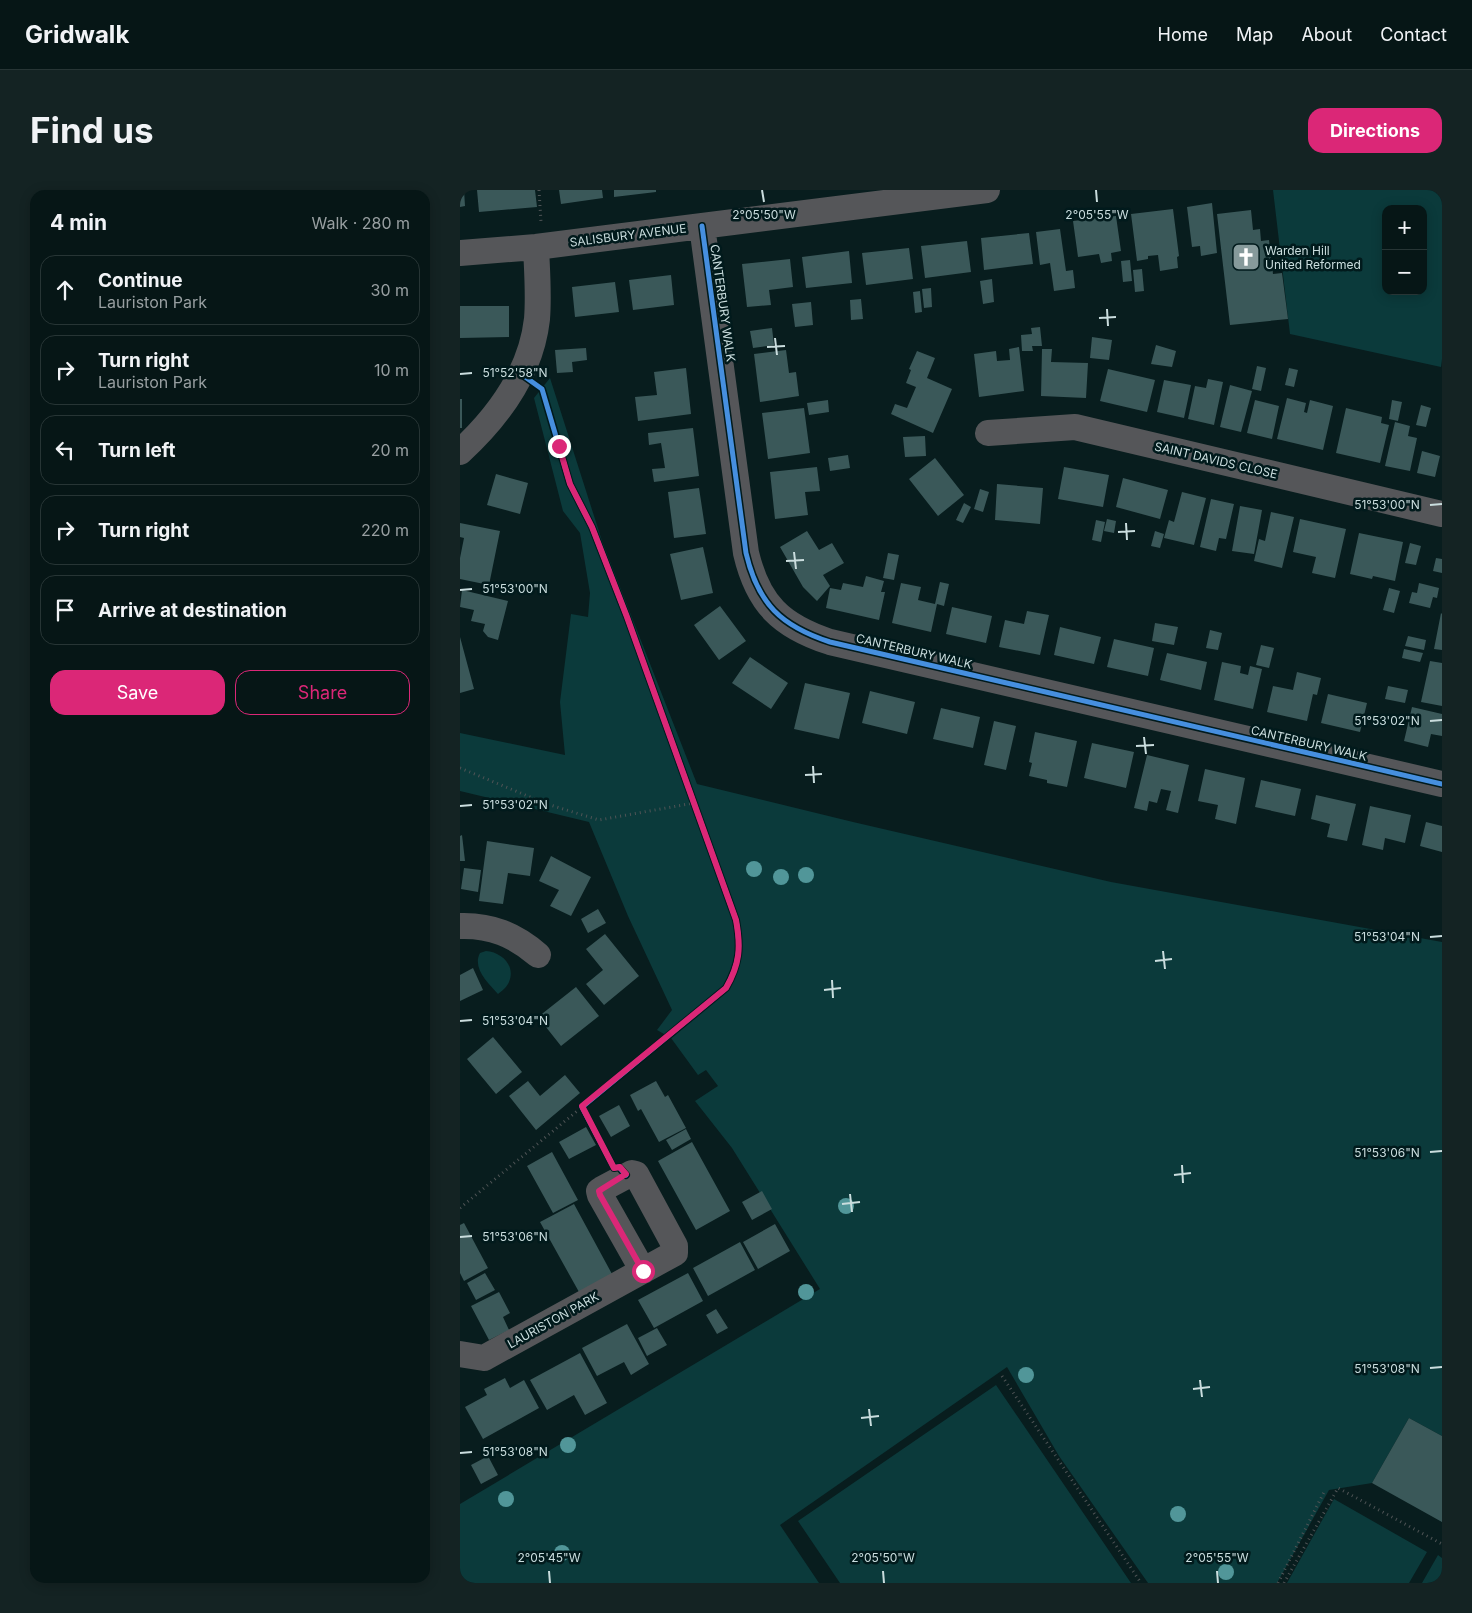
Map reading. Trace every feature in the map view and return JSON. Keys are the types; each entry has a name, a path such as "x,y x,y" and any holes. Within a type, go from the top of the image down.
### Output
{"street":[{"name":"SALISBURY AVENUE","path":"460,253 539,246 945,193 987,190"},
{"name":"CANTERBURY WALK","path":"702,226 750,573 760,593 770,607 782,618 811,636 830,642 1442,784"},
{"path":"460,452 491,420 508,398 527,362 536,320 539,246"},
{"name":"SAINT DAVIDS CLOSE","path":"988,433 1075,427 1442,514"},
{"path":"460,926 479,926 507,934 524,943 538,955"},
{"name":"LAURISTON PARK","path":"460,1354 484,1358 643,1271"}],"path":[{"path":"539,190 539,246"},
{"path":"460,768 547,804 599,820 693,800 697,812"},
{"path":"460,1208 589,1100"},
{"path":"582,1106 586,1115"},
{"path":"1002,1376 1141,1583"},
{"path":"1284,1583 1338,1488 1442,1544"},
{"path":"1278,1583 1324,1492"}],"shaded area":[{"path":"1273,190 1442,190 1441,367 1290,334"},
{"path":"550,378 602,541 697,784 1111,882 1442,942 1442,1436 1409,1418 1372,1483 1329,1490 1277,1583 1148,1583 1059,1456 1007,1367 780,1525 819,1583 460,1583 460,1504 820,1289 732,1148 695,1101 718,1086 706,1070 698,1075 671,1038 657,1030 672,1010 628,916 589,822 460,791 460,733 565,755 560,702 571,614 588,617 590,593 580,533 563,511 534,398"},
{"path":"486,951 502,957 509,965 511,976 508,984 498,994 482,975 478,964 480,953"},
{"path":"996,1385 1131,1583 840,1583 798,1521"},
{"path":"1334,1499 1427,1552 1409,1583 1287,1583"},
{"path":"1438,1555 1442,1558 1442,1583 1422,1583"}],"building":[{"path":"460,190 464,190 465,206 460,207"},
{"path":"477,190 535,190 537,207 479,212"},
{"path":"559,190 602,190 603,198 561,204"},
{"path":"614,190 656,190 656,192 614,197"},
{"path":"1212,203 1217,253 1201,256 1200,246 1192,247 1187,207"},
{"path":"1173,209 1179,256 1177,257 1178,268 1160,271 1158,255 1148,256 1148,259 1137,261 1131,214"},
{"name":"Warden Hill United Reformed","path":"1251,210 1253,230 1260,229 1261,241 1269,240 1273,274 1282,273 1288,319 1230,325 1217,214"},
{"path":"1116,216 1121,251 1111,253 1112,261 1101,263 1099,254 1078,257 1073,221"},
{"path":"1060,229 1066,271 1073,270 1075,288 1054,291 1050,263 1040,265 1036,232"},
{"path":"1029,233 1033,264 984,270 981,238"},
{"path":"967,241 971,272 925,278 921,246"},
{"path":"909,248 913,279 866,285 862,253"},
{"path":"849,251 852,283 806,288 802,257"},
{"path":"790,259 793,287 769,290 771,305 747,307 742,264"},
{"path":"1130,260 1132,281 1123,282 1121,261"},
{"path":"1142,269 1144,291 1135,292 1133,270"},
{"path":"671,275 674,305 633,310 629,280"},
{"path":"992,279 994,302 983,304 980,281"},
{"path":"615,282 619,312 575,317 572,287"},
{"path":"931,288 932,307 924,308 922,289"},
{"path":"920,291 922,312 915,313 913,292"},
{"path":"861,299 863,319 851,320 850,300"},
{"path":"811,302 813,325 795,327 792,304"},
{"path":"460,306 509,306 509,337 460,338"},
{"path":"1040,327 1042,346 1032,346 1033,351 1022,351 1021,335 1032,334 1031,328"},
{"path":"772,328 774,345 753,348 750,331"},
{"path":"1092,337 1112,340 1109,360 1090,358"},
{"path":"1156,345 1176,351 1172,367 1151,364"},
{"path":"1019,347 1024,391 979,397 974,354 996,351 997,361 1010,360 1009,349"},
{"path":"586,348 587,360 572,362 573,372 557,373 555,350"},
{"path":"1042,349 1052,349 1051,362 1088,363 1086,398 1041,396"},
{"path":"786,350 789,373 796,372 799,396 760,402 754,354"},
{"path":"917,351 935,358 927,378 952,389 933,433 891,414 895,404 907,408 916,387 906,383 911,370 909,369"},
{"path":"1257,366 1266,368 1261,391 1252,389"},
{"path":"686,368 691,414 638,421 635,397 657,395 654,372"},
{"path":"1289,368 1298,370 1294,387 1285,385"},
{"path":"1108,369 1155,380 1147,412 1100,401"},
{"path":"1208,379 1223,382 1214,425 1188,419 1195,386 1206,388"},
{"path":"1164,380 1191,385 1184,418 1157,412"},
{"path":"1230,385 1252,391 1241,432 1220,427"},
{"path":"1287,398 1306,403 1304,412 1307,413 1310,400 1333,406 1323,450 1277,439"},
{"path":"460,399 462,399 462,428 460,428"},
{"path":"828,400 829,412 809,415 807,403"},
{"path":"1255,400 1279,406 1272,439 1247,433"},
{"path":"1392,400 1402,402 1398,421 1389,419"},
{"path":"1421,405 1431,408 1426,427 1416,425"},
{"path":"804,408 810,453 768,459 762,413"},
{"path":"1346,408 1382,417 1381,423 1389,425 1380,463 1336,453"},
{"path":"1395,422 1410,426 1408,436 1417,438 1410,471 1385,466"},
{"path":"693,428 699,476 654,482 652,469 665,468 661,443 649,445 648,433"},
{"path":"925,436 926,456 905,457 903,437"},
{"path":"1422,451 1440,456 1435,477 1417,473"},
{"path":"848,455 850,468 830,471 828,458"},
{"path":"935,458 964,495 938,516 909,479"},
{"path":"817,467 820,491 805,492 808,515 775,519 770,472"},
{"path":"1064,467 1109,475 1103,507 1058,499"},
{"path":"496,474 528,483 520,514 487,505"},
{"path":"1123,478 1168,490 1160,519 1116,507"},
{"path":"997,484 1043,488 1040,524 995,520"},
{"path":"699,488 706,534 674,538 668,492"},
{"path":"980,489 989,492 983,512 974,509"},
{"path":"1182,492 1206,498 1194,545 1164,538 1169,520 1174,522"},
{"path":"1211,499 1234,504 1226,539 1219,538 1216,551 1200,547"},
{"path":"964,503 971,507 963,523 956,520"},
{"path":"1240,506 1262,510 1254,554 1232,551"},
{"path":"1271,512 1294,517 1282,568 1254,561 1259,539 1265,541"},
{"path":"1107,519 1116,521 1114,533 1104,531"},
{"path":"1300,519 1346,529 1335,578 1312,573 1316,557 1293,552"},
{"path":"1096,520 1105,522 1101,542 1092,540"},
{"path":"460,523 500,531 489,585 460,579 460,558 464,538 460,537"},
{"path":"807,531 819,550 832,543 844,563 823,575 830,586 817,601 803,587 780,547"},
{"path":"1155,531 1164,534 1160,548 1151,546"},
{"path":"1359,533 1403,542 1395,581 1373,576 1372,579 1350,574"},
{"path":"1410,543 1421,546 1416,565 1405,563"},
{"path":"703,547 713,593 681,600 670,554"},
{"path":"888,553 899,555 894,580 883,578"},
{"path":"1436,558 1442,559 1442,573 1433,571"},
{"path":"866,576 884,581 881,592 885,592 879,620 826,608 830,588 841,590 843,583 863,587"},
{"path":"940,582 949,584 944,606 937,604 931,632 892,623 901,583 921,587 918,600 935,604"},
{"path":"1419,583 1439,588 1437,598 1433,597 1430,608 1409,603 1412,592 1417,593"},
{"path":"1389,588 1400,591 1394,613 1383,610"},
{"path":"462,590 508,601 498,640 488,637 483,631 485,624 471,621 474,610 460,607"},
{"path":"720,606 746,641 719,660 694,625"},
{"path":"952,607 992,616 986,643 946,634"},
{"path":"1027,611 1049,615 1040,655 999,647 1005,620 1024,624"},
{"path":"1442,614 1442,650 1434,649"},
{"path":"1155,623 1178,627 1174,645 1152,641"},
{"path":"1060,627 1101,637 1094,664 1054,655"},
{"path":"1210,630 1222,633 1218,650 1206,648"},
{"path":"1408,636 1426,640 1424,650 1405,646"},
{"path":"460,637 474,689 460,693"},
{"path":"1114,639 1154,648 1148,676 1107,667"},
{"path":"1261,645 1274,648 1269,668 1256,665"},
{"path":"1404,649 1423,653 1420,662 1402,658"},
{"path":"1167,653 1207,662 1201,690 1160,680"},
{"path":"750,657 788,683 771,709 732,683"},
{"path":"1430,661 1442,663 1442,706 1421,702"},
{"path":"1222,662 1241,666 1240,673 1248,675 1250,666 1262,669 1253,709 1214,700"},
{"path":"1297,672 1321,678 1317,695 1313,694 1307,721 1267,712 1273,686 1293,690"},
{"path":"805,683 850,693 839,739 794,729"},
{"path":"1388,686 1408,690 1405,703 1385,699"},
{"path":"870,691 915,702 907,734 862,723"},
{"path":"1328,694 1367,703 1360,732 1321,723"},
{"path":"1412,707 1442,714 1442,736 1431,734 1428,747 1404,741"},
{"path":"941,708 980,717 973,748 933,739"},
{"path":"994,721 1016,726 1006,770 984,765"},
{"path":"1035,732 1077,741 1067,787 1047,783 1047,780 1029,776 1032,763 1029,762"},
{"path":"1092,743 1134,752 1126,788 1084,778"},
{"path":"1147,755 1189,765 1178,813 1166,810 1171,791 1161,789 1157,803 1149,801 1147,811 1134,808"},
{"path":"1205,769 1245,778 1236,824 1215,819 1218,805 1198,801"},
{"path":"1261,780 1301,789 1295,816 1255,807"},
{"path":"1316,795 1356,804 1347,841 1327,837 1330,824 1311,819"},
{"path":"1370,806 1411,815 1405,843 1385,838 1383,850 1362,845"},
{"path":"1426,822 1442,826 1442,852 1420,846"},
{"path":"462,835 465,861 460,861 460,836"},
{"path":"487,841 534,848 530,876 508,873 503,904 479,901"},
{"path":"551,856 591,877 571,916 550,906 559,890 539,881"},
{"path":"464,868 481,870 478,892 461,889"},
{"path":"598,909 606,923 588,933 581,919"},
{"path":"605,934 639,976 604,1005 586,984 603,970 586,949"},
{"path":"473,968 483,990 460,1001 460,975"},
{"path":"576,987 599,1016 561,1046 538,1017"},
{"path":"493,1037 522,1072 496,1094 467,1059"},
{"path":"565,1075 580,1093 536,1130 509,1096 528,1081 540,1096"},
{"path":"656,1081 665,1097 668,1095 686,1128 659,1142 641,1109 638,1111 630,1095"},
{"path":"619,1105 630,1126 611,1137 599,1116"},
{"path":"586,1127 596,1145 569,1159 559,1142"},
{"path":"686,1129 691,1139 672,1150 666,1140"},
{"path":"692,1142 730,1211 696,1230 658,1161"},
{"path":"552,1152 578,1200 553,1213 527,1166"},
{"path":"762,1191 772,1209 752,1220 742,1202"},
{"path":"574,1204 612,1274 579,1292 540,1222"},
{"path":"464,1223 488,1268 464,1281 460,1273 460,1225"},
{"path":"775,1224 790,1251 758,1269 743,1242"},
{"path":"740,1242 755,1270 708,1296 693,1268"},
{"path":"485,1273 495,1290 476,1300 467,1283"},
{"path":"688,1273 703,1301 654,1328 638,1300"},
{"path":"499,1292 510,1313 503,1317 509,1330 489,1340 471,1306"},
{"path":"716,1309 728,1328 717,1334 706,1315"},
{"path":"627,1324 649,1364 631,1375 624,1362 597,1376 582,1348"},
{"path":"657,1328 667,1345 647,1356 638,1338"},
{"path":"580,1353 607,1403 585,1415 574,1395 547,1410 530,1380"},
{"path":"505,1378 510,1388 524,1380 539,1408 483,1439 465,1407 487,1395 484,1389"},
{"path":"1409,1418 1442,1436 1442,1522 1372,1483"},
{"path":"488,1456 498,1475 481,1484 471,1465"}],"cycle path":[{"path":"702,226 746,553 757,586 774,611 785,620 798,629 830,642 1442,784"},
{"path":"521,374 542,389 570,484 592,527 627,617 738,930 739,947 737,963 726,988 582,1107 614,1168 619,1167 626,1175"}],"place":[{"name":"Warden Hill United Reformed","path":"1246,257"}],"route":[{"path":"559,446 570,484 592,527 627,617 736,920 739,938 736,967 726,988 582,1106 614,1168 620,1167 626,1174 599,1191 643,1271"}]}
